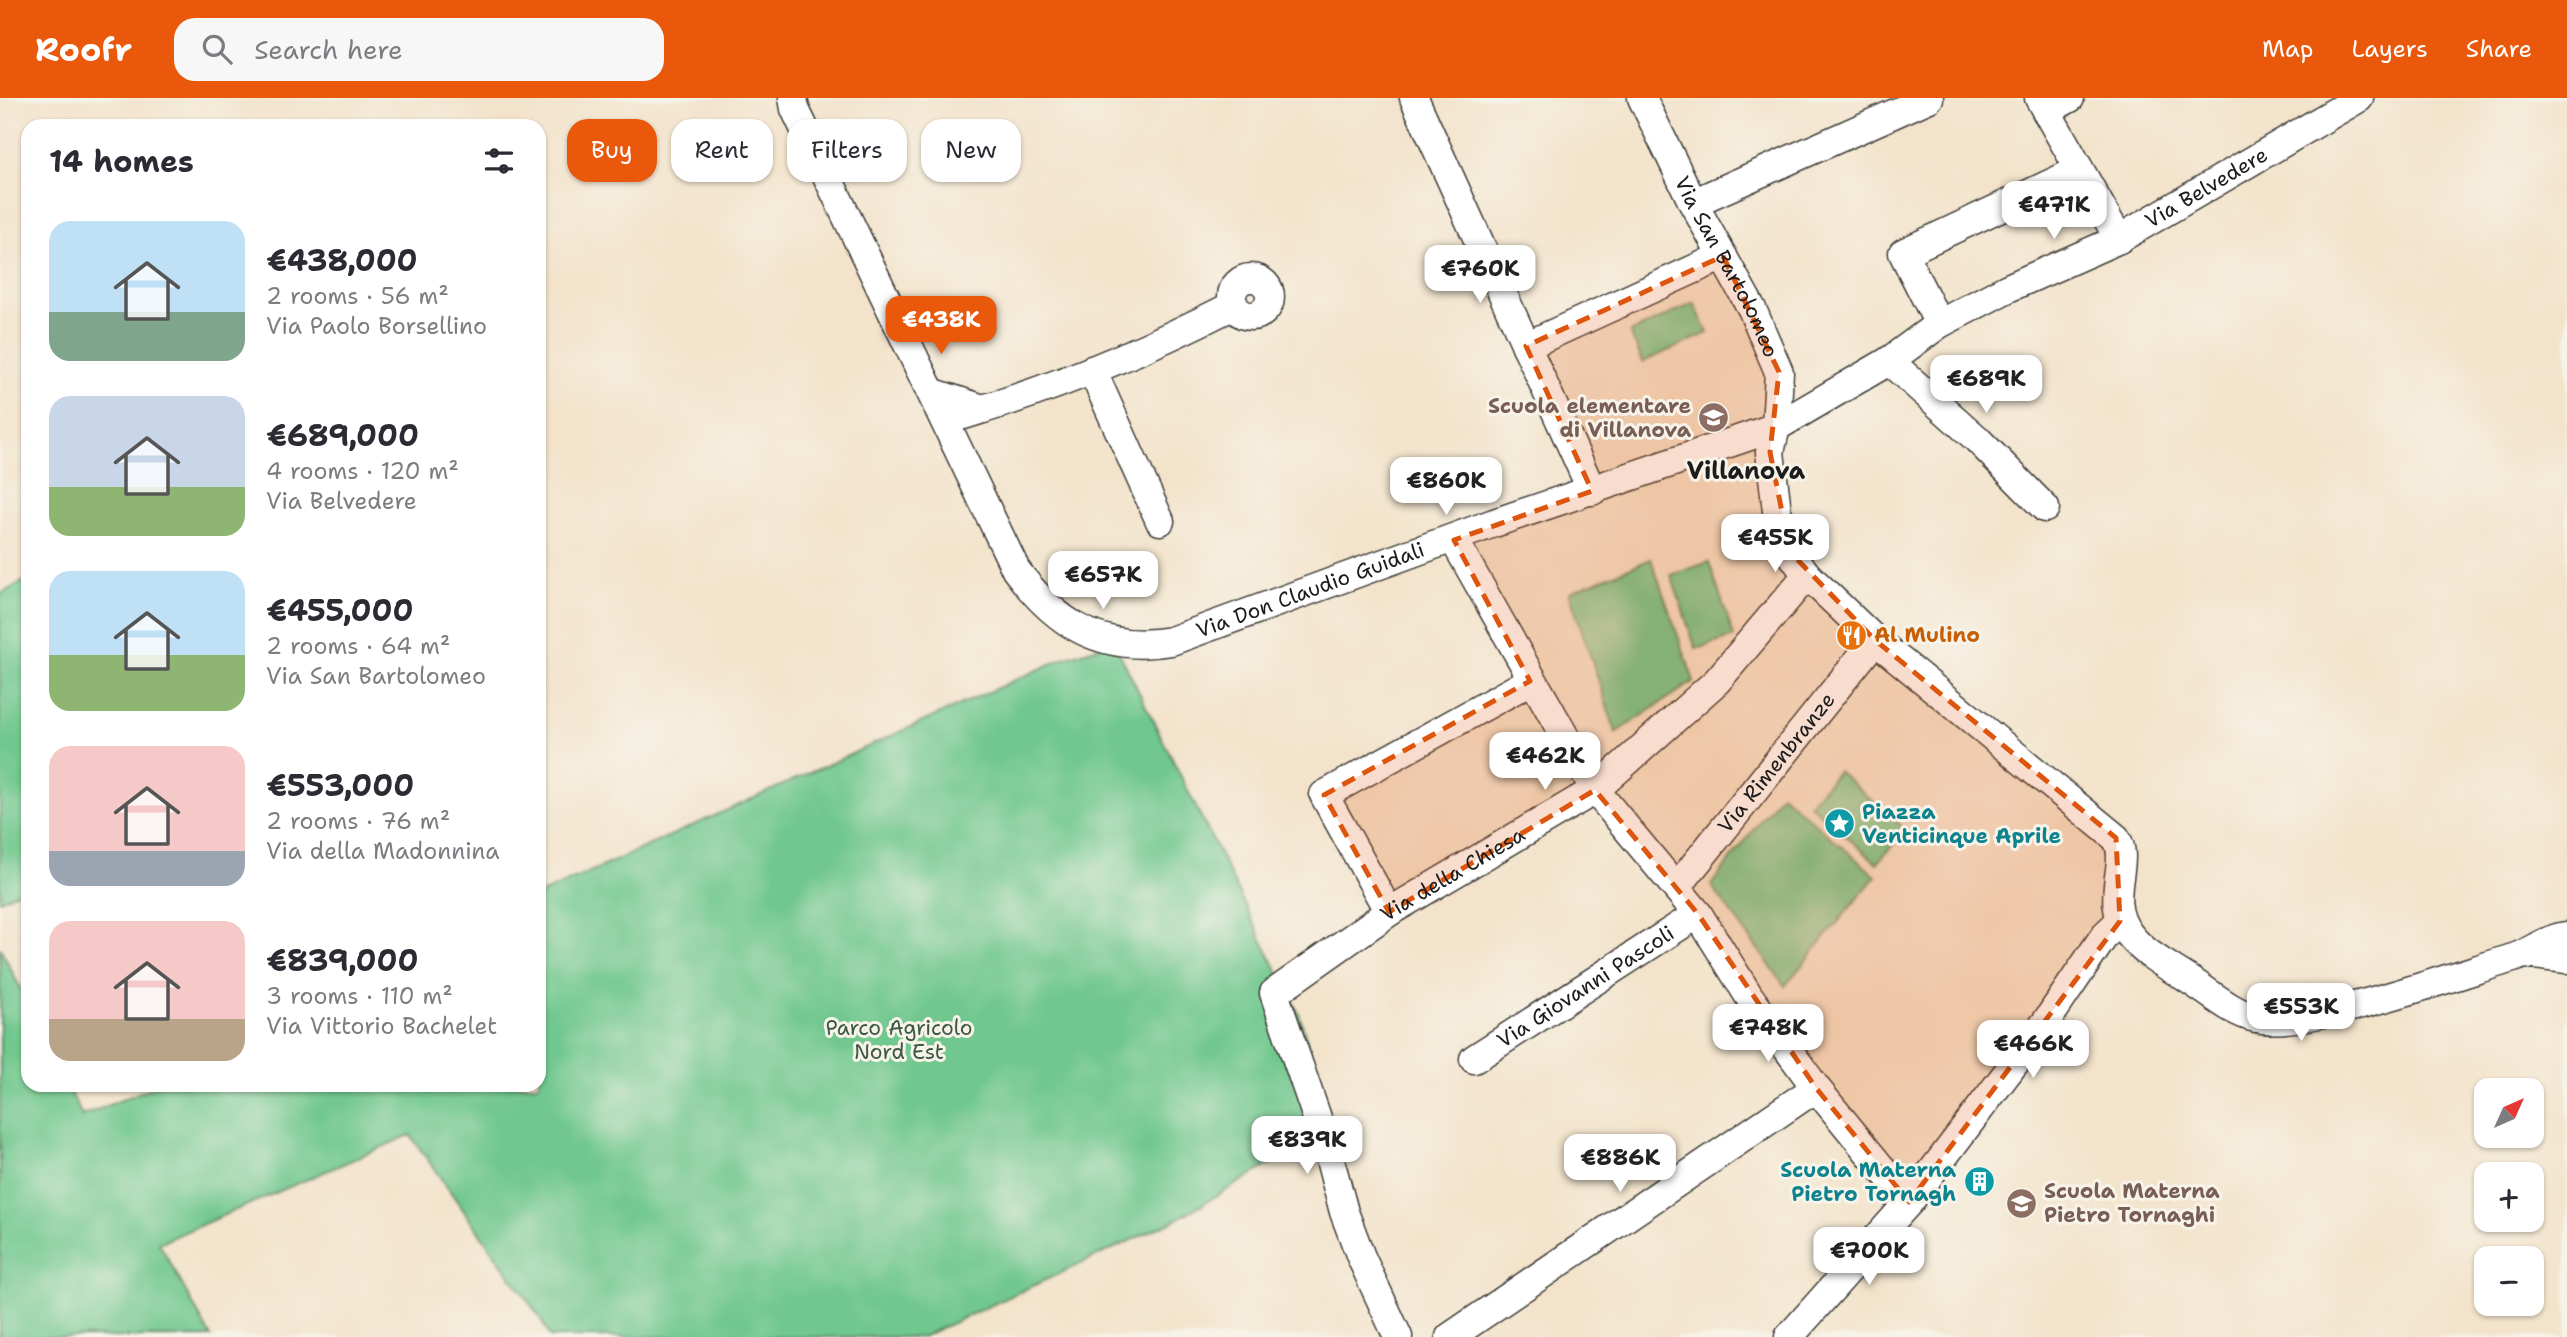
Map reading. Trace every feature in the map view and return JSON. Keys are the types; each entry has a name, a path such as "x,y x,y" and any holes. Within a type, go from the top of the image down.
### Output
{"street":[{"name":"Via Don Claudio Guidali","path":"793,98 795,109 1016,569 1038,600 1068,624 1122,643 1148,645 1171,641 1776,427"},
{"path":"1414,98 1592,491"},
{"name":"Via San Bartolomeo","path":"1642,98 1693,203 1752,309 1779,372 1776,427 1770,452 1777,511 1790,552 1807,575 1875,640 2116,838 2120,850 2116,895 2120,920"},
{"path":"1693,203 1929,98"},
{"name":"Via Belvedere","path":"1776,427 1889,361 1939,324 2008,288 2119,239 2359,98"},
{"path":"2052,102 2119,239"},
{"path":"1939,324 1903,253 2071,174"},
{"path":"1526,346 1723,256"},
{"path":"945,422 1092,370 1164,340 1234,305"},
{"path":"1889,361 1977,439 2045,508"},
{"path":"1092,370 1160,521"},
{"path":"931,392 983,409"},
{"path":"1454,540 1531,681 1595,790 1670,883 1677,887 1699,914 1749,996 1816,1088 1909,1202"},
{"name":"Via della Chiesa","path":"1398,1337 1361,1257 1344,1212 1325,1141 1274,993 1389,912 1595,790 1717,681 1807,575"},
{"name":"Via Rimenbranze","path":"1677,887 1875,640"},
{"path":"1389,912 1324,795 1531,681"},
{"name":"Via Giovanni Pascoli","path":"1474,1059 1699,914"},
{"path":"1789,1337 1909,1202 2046,1022 2105,935 2120,920 2133,939 2151,955 2233,1008 2263,1020 2312,1016 2525,954 2550,940 2567,936"},
{"path":"2525,954 2567,959"},
{"path":"1450,1337 1816,1088"}],"highlighted area":[{"path":"1723,256 1779,372 1770,452 1790,552 1875,640 2116,838 2120,921 1909,1202 1816,1088 1698,914 1595,790 1389,912 1324,795 1530,681 1454,540 1592,491 1526,346"}],"green space":[{"path":"1694,303 1708,333 1643,362 1630,333"},
{"path":"1651,559 1694,681 1616,733 1569,592"},
{"path":"1709,562 1734,637 1696,649 1671,575"},
{"path":"21,583 21,890 0,900 0,594"},
{"name":"Parco Agricolo Nord Est","path":"1114,642 1299,1014 1332,1128 1175,1220 922,1337 550,1337 541,1319 410,1135 159,1243 211,1337 0,1337 0,947 21,990 21,1092 70,1092 82,1116 141,1092 546,1092 546,892 1064,658"},
{"path":"1838,771 1906,830 1877,863 1809,804"},
{"path":"1781,794 1876,876 1785,986 1711,885"}],"place":[{"name":"Scuola elementare di Villanova","path":"1714,418"},
{"name":"Al Mulino","path":"1851,635"},
{"name":"Piazza Venticinque Aprile","path":"1839,824"},
{"name":"Scuola Materna Pietro Tornagh","path":"1979,1182"},
{"name":"Scuola Materna Pietro Tornaghi","path":"2021,1203"}],"district":[{"name":"Villanova","path":"1746,471"}]}
